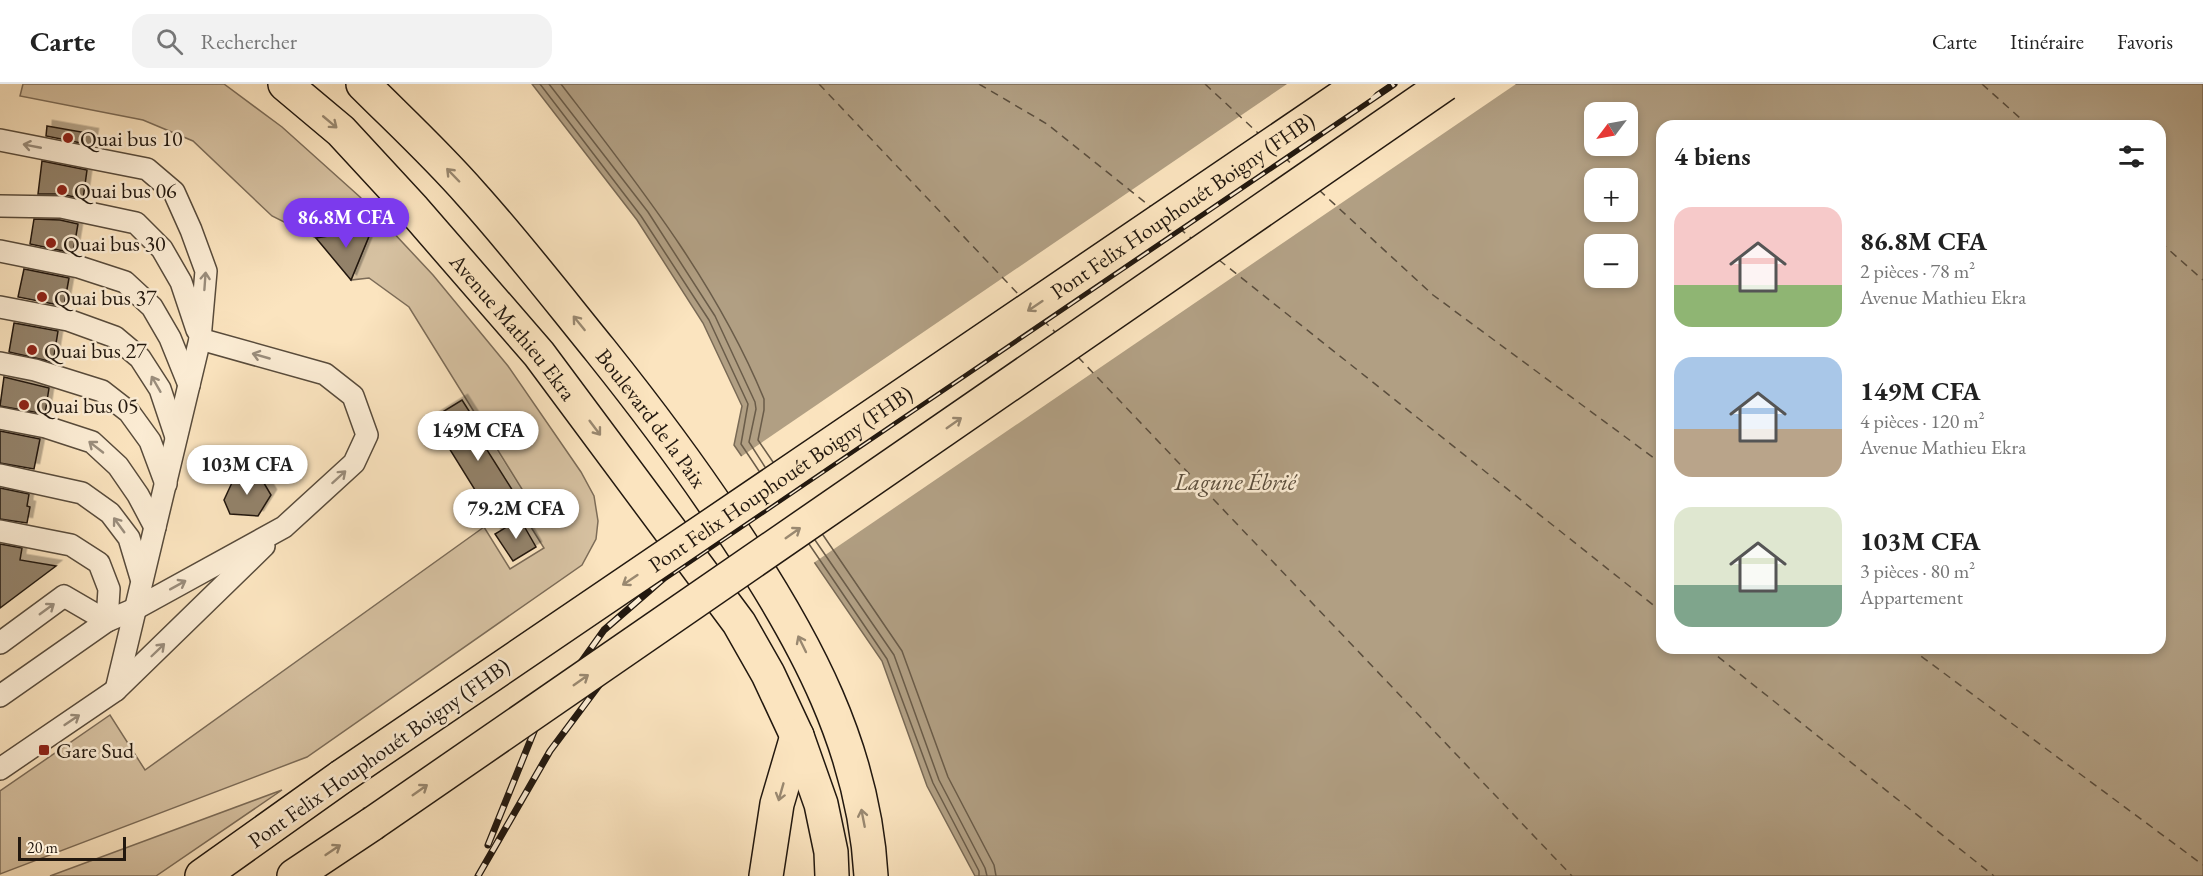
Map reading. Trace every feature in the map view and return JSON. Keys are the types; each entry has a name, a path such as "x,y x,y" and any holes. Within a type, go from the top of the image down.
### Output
{"main road":[{"name":"Avenue Mathieu Ekra","path":"285,84 341,131 414,210 539,354 739,623 768,674 797,736"},
{"name":"Boulevard de la Paix","path":"363,84 470,193 540,275 700,480 751,558 794,627 828,696 855,776 869,848 871,876"},
{"name":"Pont Felix Houphouét Boigny (FHB)","path":"201,876 340,777 1361,84"},
{"path":"294,876 1445,84"},
{"path":"766,876 777,804 797,736"},
{"path":"797,736 821,804 831,852 832,876"}],"lane":[{"path":"0,140 147,169 174,192 206,271 200,339 116,690"},
{"path":"0,206 61,207 136,223 162,249 181,282 200,339"},
{"path":"0,251 79,267 124,282 152,307 170,338 189,385"},
{"path":"0,307 68,320 115,337 140,358 160,389 177,438"},
{"path":"0,769 116,690 284,527 354,463 367,435 354,396 325,374 200,339"},
{"path":"0,363 35,370 102,391 129,412 150,441 166,483"},
{"path":"0,418 46,427 92,442 118,466 138,495 155,527"},
{"path":"0,475 82,493 110,513 129,538 142,579"},
{"path":"0,696 107,621 135,609 284,527"},
{"path":"0,531 71,545 99,562 109,589 107,621"},
{"path":"107,621 142,579"},
{"path":"0,643 64,596 107,621"}],"shaded area":[{"path":"23,84 224,84 282,127 360,197 433,275 508,366 581,472 594,496 598,521 596,539 582,565 307,757 0,874 0,791 110,715 145,770 484,527 510,569 544,548 524,516 535,510 409,307 369,278 351,280 372,229 316,238 272,216 193,141 143,120 20,96"},
{"path":"282,790 156,876 50,876"}],"water":[{"name":"Lagune Ébrié","path":"532,84 2203,84 2203,876 975,876 927,786 882,661 734,445 742,406 703,323 637,220"}],"pier":[{"path":"1287,84 1516,84 812,564 739,458"}],"building":[{"name":"Quai bus 10","path":"47,126 93,134 91,145 46,136"},
{"path":"42,161 87,170 83,199 61,194 38,194"},
{"path":"34,219 60,220 78,224 73,253 30,244"},
{"path":"372,229 351,280 316,238"},
{"path":"24,269 69,278 64,306 18,297"},
{"path":"14,323 58,331 53,362 9,352"},
{"path":"4,377 49,388 45,414 0,406"},
{"path":"462,400 492,447 487,450 525,510 498,527 431,419"},
{"path":"0,431 40,439 34,469 0,463"},
{"path":"236,474 261,478 271,495 258,516 230,514 224,500"},
{"path":"0,488 29,494 27,506 30,507 27,523 0,519"},
{"path":"520,519 536,547 513,561 495,534"},
{"path":"0,544 22,548 20,560 56,566 0,608"}],"ferry route":[{"path":"819,84 1021,297"},
{"path":"979,84 1047,124 1151,207"},
{"path":"1205,84 1258,133"},
{"path":"1982,84 2022,120"},
{"path":"1284,157 1296,168"},
{"path":"1319,190 1433,295 1656,460"},
{"path":"1179,228 1191,238"},
{"path":"2166,247 2203,280"},
{"path":"1219,260 1656,607"},
{"path":"1043,320 1056,333"},
{"path":"1078,357 1572,876"},
{"path":"1715,654 1994,876"},
{"path":"1918,654 2203,865"}],"railway":[{"path":"488,845 537,724 604,630 664,578 1394,84"},
{"path":"478,876 550,751 606,676 680,600 1442,84"}],"place":[{"name":"Quai bus 10","path":"68,138"},
{"name":"Quai bus 06","path":"62,190"},
{"name":"Quai bus 30","path":"51,243"},
{"name":"Quai bus 37","path":"42,297"},
{"name":"Quai bus 27","path":"32,350"},
{"name":"Quai bus 05","path":"24,405"},
{"name":"Gare Sud","path":"44,750"}]}
